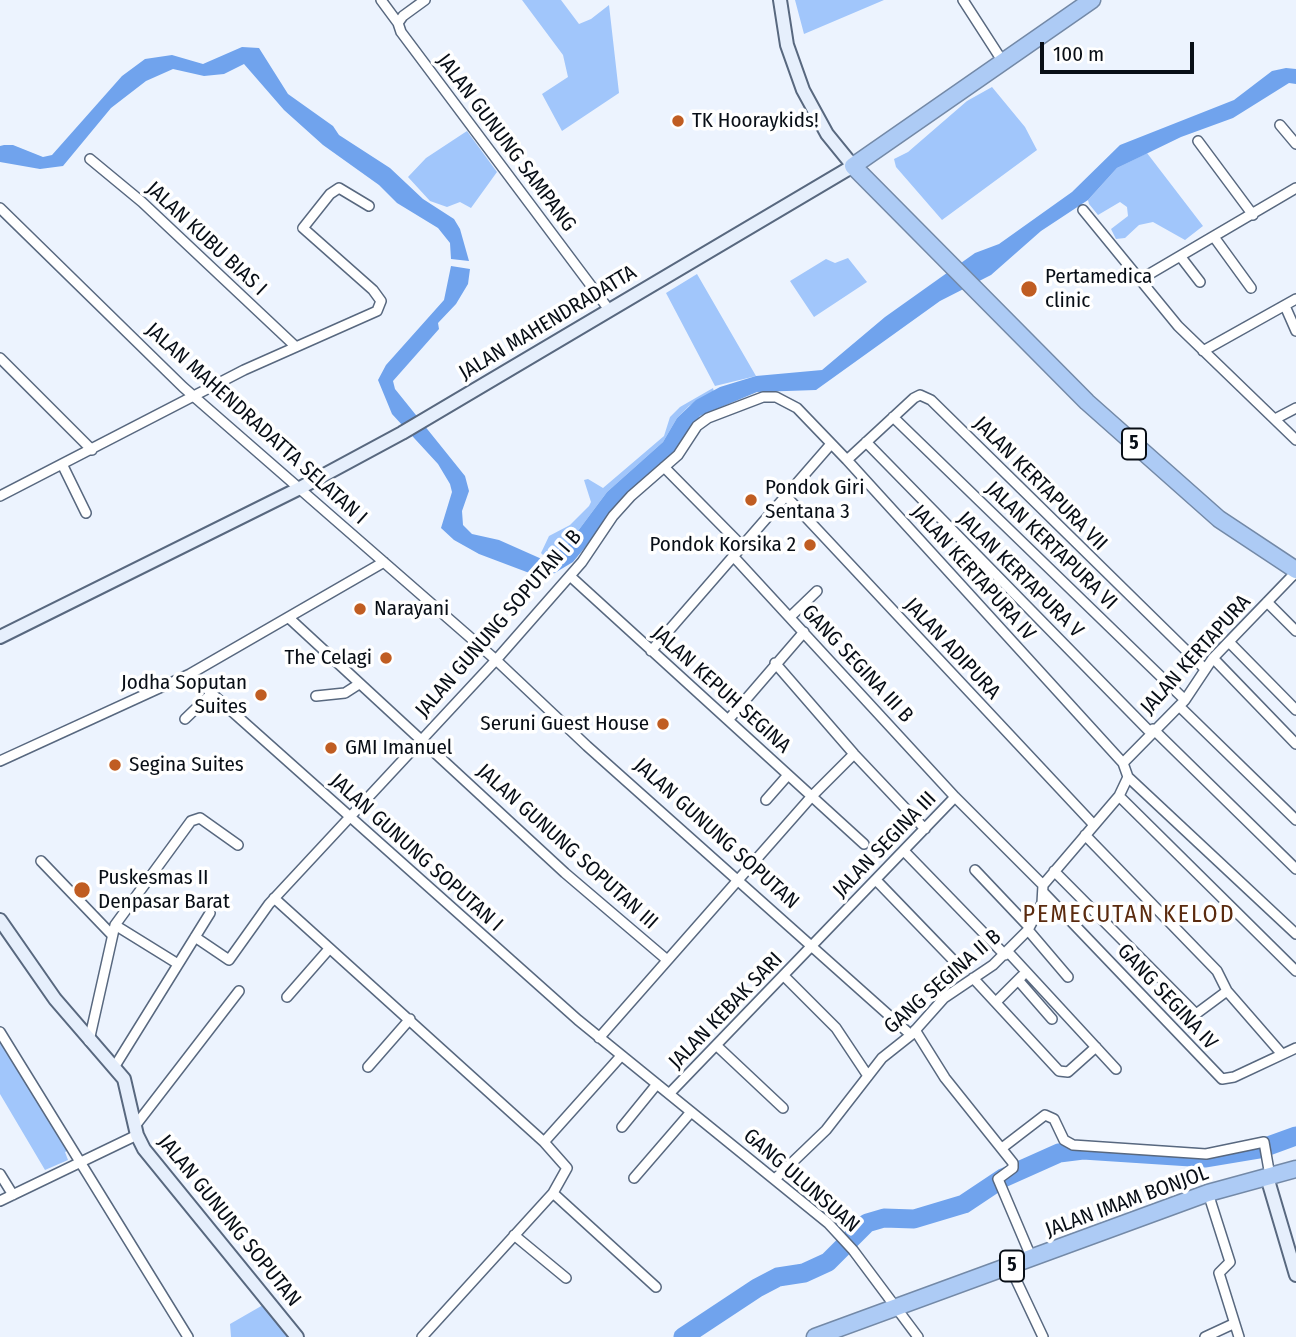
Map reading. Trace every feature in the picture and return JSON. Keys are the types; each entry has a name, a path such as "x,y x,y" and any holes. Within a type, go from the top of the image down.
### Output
{"highway":[{"name":"JALAN MAHENDRADATTA","path":"853,166 1092,0"},
{"name":"5","path":"853,166 1087,402 1152,461 1219,519 1294,566"},
{"name":"JALAN IMAM BONJOL","path":"815,1337 1208,1194 1296,1169"}],"main road":[{"path":"780,0 787,45 803,90 827,134 853,166"},
{"name":"JALAN MAHENDRADATTA","path":"0,637 300,488 402,433 853,166"},
{"name":"JALAN GUNUNG SOPUTAN","path":"0,920 55,999 124,1079 136,1131 144,1149 297,1337"},
{"path":"1268,1177 1296,1275"}],"street":[{"name":"JALAN GUNUNG SAMPANG","path":"381,0 398,23 401,32 610,311"},
{"path":"398,23 425,0"},
{"path":"963,0 1003,62"},
{"path":"1280,125 1296,144"},
{"path":"1198,141 1253,215"},
{"name":"JALAN KUBU BIAS I","path":"90,159 142,202 295,346"},
{"path":"0,496 63,466 195,395 380,308 381,301 373,290 303,228 330,194 339,188 369,206"},
{"path":"1141,279 1296,188"},
{"name":"JALAN MAHENDRADATTA SELATAN I","path":"0,208 173,379 195,395 496,660"},
{"path":"1083,210 1178,326 1296,440"},
{"path":"1214,237 1251,288"},
{"path":"1180,256 1200,282"},
{"path":"1203,351 1296,299"},
{"path":"1285,306 1296,331"},
{"path":"0,358 92,450"},
{"name":"JALAN KERTAPURA VII","path":"847,460 914,398 920,395 931,400 1205,669"},
{"name":"JALAN GUNUNG SOPUTAN I B","path":"195,937 229,960 274,898 496,660 570,576 614,516 664,467 708,418 763,397 776,397 797,408"},
{"name":"JALAN KERTAPURA IV","path":"797,408 1123,763"},
{"path":"1275,419 1296,408"},
{"name":"JALAN KERTAPURA VI","path":"893,417 1182,703 1296,820"},
{"name":"JALAN KERTAPURA V","path":"866,442 1152,731 1296,869"},
{"path":"651,651 831,444"},
{"path":"63,466 86,513"},
{"path":"664,467 742,546"},
{"name":"JALAN ADIPURA","path":"785,495 1094,825"},
{"name":"GANG SEGINA III B","path":"733,556 955,797"},
{"path":"0,761 190,674 384,562"},
{"name":"JALAN KERTAPURA","path":"1123,763 1182,703 1213,658 1267,602 1294,566"},
{"name":"JALAN KEPUH SEGINA","path":"570,576 864,844"},
{"path":"790,617 817,591"},
{"path":"1267,602 1296,632"},
{"name":"JALAN GUNUNG SOPUTAN III","path":"289,618 565,873 666,959"},
{"path":"729,719 804,632"},
{"path":"1229,642 1296,710"},
{"path":"1213,658 1296,744"},
{"name":"JALAN GUNUNG SOPUTAN","path":"496,660 587,746 913,1033 945,1078 1002,1148"},
{"path":"775,663 854,754 925,829"},
{"name":"JALAN GUNUNG SOPUTAN I","path":"190,674 621,1056"},
{"path":"316,696 345,693 359,684"},
{"path":"185,719 211,694"},
{"path":"600,1038 737,879 854,754"},
{"path":"1123,763 1128,777 1296,934"},
{"path":"766,800 789,775"},
{"name":"GANG SEGINA II B","path":"775,1179 826,1130 882,1058 913,1033 944,998 1006,953 1029,929 1054,871 1119,796 1128,777"},
{"path":"1119,796 1296,971"},
{"name":"JALAN SEGINA III","path":"813,946 955,797 1044,889"},
{"path":"89,1041 114,930 196,818 238,845"},
{"path":"1085,835 1217,971 1227,991 1281,1053 1296,1048"},
{"path":"904,851 1026,973 1116,1069"},
{"path":"41,861 114,930 178,964"},
{"path":"975,870 1068,977"},
{"path":"1054,871 1196,1014 1227,991"},
{"path":"876,880 959,966"},
{"name":"GANG SEGINA IV","path":"1044,889 1217,1076 1227,1079 1241,1074 1281,1053"},
{"path":"274,898 544,1142 567,1168 553,1192 422,1337"},
{"path":"115,1066 210,913"},
{"name":"JALAN KEBAK SARI","path":"621,1056 669,1094 813,946"},
{"path":"288,997 329,948"},
{"path":"996,1002 1026,973"},
{"path":"784,976 836,1028 868,1076"},
{"path":"973,978 1059,1071 1068,1072 1096,1047"},
{"path":"1018,980 1052,1019"},
{"path":"0,1202 136,1131 239,991"},
{"path":"368,1067 410,1019"},
{"path":"0,1032 188,1337"},
{"path":"718,1046 783,1108"},
{"path":"544,1142 621,1056"},
{"path":"622,1126 657,1084"},
{"name":"GANG ULUNSUAN","path":"669,1094 843,1237 918,1337"},
{"path":"634,1178 691,1112"},
{"path":"1032,1259 999,1182 1014,1166 1002,1148 1045,1115 1054,1119 1064,1140 1073,1145 1206,1154 1264,1148 1268,1177"},
{"path":"0,1174 13,1195"},
{"path":"553,1192 656,1287"},
{"path":"1208,1194 1230,1262 1219,1271 1239,1337"},
{"path":"514,1235 566,1278"},
{"path":"1010,1267 1043,1337"},
{"path":"1205,1337 1233,1324"}],"shaded area":[{"path":"522,0 561,0 579,24 591,19 609,5 619,93 562,131 542,94 568,77 563,55"},
{"path":"795,0 884,0 804,34"},
{"path":"242,47 259,48 288,94 333,126 339,135 390,168 423,199 454,219 460,229 469,261 451,259 450,243 438,228 397,203 379,185 323,145 284,110 244,64 224,74 204,76 173,69 146,81 111,108 63,166 40,169 0,162 0,146 4,145 13,145 43,157 52,155 122,76 145,59 172,55 203,64"},
{"path":"1296,69 1296,84 1289,83 1233,118 1181,137 1117,168 1088,200 1041,231 991,275 940,301 816,390 757,392 700,416 676,450 628,495 573,562 553,574 544,578 479,554 454,540 441,528 452,492 450,484 438,464 392,414 378,380 386,365 444,300 451,266 470,269 468,284 456,304 438,323 439,329 393,381 395,389 465,476 469,491 462,511 463,525 472,534 499,540 544,560 569,543 607,492 663,442 677,418 696,400 720,387 756,376 822,370 885,317 975,253 999,244 1072,192 1120,145 1234,100 1272,71"},
{"path":"992,87 1025,127 1037,150 942,220 896,167 894,159 908,152 967,101"},
{"path":"467,131 497,172 471,208 460,202 447,207 430,201 408,177 426,158"},
{"path":"1147,153 1203,226 1185,240 1153,222 1139,225 1125,238 1116,239 1111,229 1128,216 1127,207 1120,202 1098,215 1089,204 1088,200 1117,168"},
{"path":"848,258 867,282 814,317 790,281 826,259 835,263"},
{"path":"697,274 756,376 715,386 666,293"},
{"path":"713,388 714,392 689,406 677,418 663,442 607,492 569,543 545,557 541,553 549,536 570,525 589,506 591,502 584,480 588,479 603,488 664,436 670,417 680,407"},
{"path":"0,1041 69,1150 65,1152 68,1160 45,1170 0,1094"},
{"path":"263,1305 290,1337 231,1337 230,1324"}],"waterway":[{"path":"683,1337 778,1277 804,1273 828,1262 867,1223 884,1218 914,1219 964,1204 1003,1178 1059,1153 1083,1150 1206,1158 1260,1149 1296,1136"}],"place":[{"name":"TK Hooraykids!","path":"678,121"},
{"name":"Pertamedica clinic","path":"1029,289"},
{"name":"Pondok Giri Sentana 3","path":"751,500"},
{"name":"Pondok Korsika 2","path":"810,545"},
{"name":"Narayani","path":"360,609"},
{"name":"The Celagi","path":"386,658"},
{"name":"Jodha Soputan Suites","path":"261,695"},
{"name":"Seruni Guest House","path":"663,724"},
{"name":"GMI Imanuel","path":"331,748"},
{"name":"Segina Suites","path":"115,765"},
{"name":"Puskesmas II Denpasar Barat","path":"82,890"}],"district":[{"name":"PEMECUTAN KELOD","path":"1129,915"}]}
